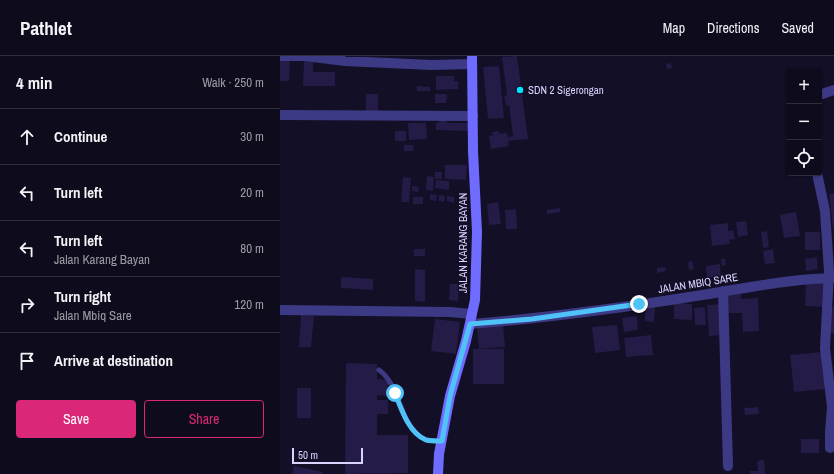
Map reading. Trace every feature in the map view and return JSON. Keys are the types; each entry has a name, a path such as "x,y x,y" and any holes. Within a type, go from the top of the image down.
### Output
{"street":[{"path":"280,56 305,56 345,61 430,65 472,60"},
{"name":"JALAN KARANG BAYAN","path":"438,474 450,396 475,300 477,232 473,151 472,60"},
{"path":"822,94 834,90"},
{"path":"280,115 473,116"},
{"path":"818,176 825,211 831,278 825,348 832,407 830,448"},
{"name":"JALAN MBIQ SARE","path":"280,310 450,312 471,319 567,314 661,302 808,278 831,278"},
{"path":"723,291 728,466"}],"lane":[{"path":"379,370 390,380 401,407 415,433 428,440 442,441"}],"building":[{"path":"517,56 528,139 508,141 509,146 491,149 489,136 493,135 492,132 499,131 499,134 507,133 508,137 513,136 509,105 506,106 504,96 507,95 502,57"},
{"path":"280,60 290,61 289,81 280,81"},
{"path":"304,60 313,60 313,72 335,72 335,86 303,86"},
{"path":"671,63 672,68 667,69 666,64"},
{"path":"499,66 504,118 488,119 483,67"},
{"path":"436,76 454,76 454,81 458,81 458,89 436,90"},
{"path":"417,86 430,87 430,91 417,91"},
{"path":"366,94 378,94 378,114 366,114"},
{"path":"435,94 447,94 446,103 435,103"},
{"path":"439,118 447,118 447,123 469,123 469,131 436,130 436,123 439,123"},
{"path":"408,123 426,123 427,139 409,140"},
{"path":"395,131 406,131 406,141 395,141"},
{"path":"404,145 414,145 413,151 404,151"},
{"path":"445,165 467,165 466,180 445,179"},
{"path":"435,172 442,172 442,179 435,179"},
{"path":"427,176 434,177 433,191 426,190"},
{"path":"403,177 411,178 409,202 401,202"},
{"path":"436,180 449,181 449,190 435,188"},
{"path":"412,186 419,187 418,192 412,191"},
{"path":"834,193 834,228 833,228 829,194"},
{"path":"430,194 437,195 436,201 430,200"},
{"path":"439,195 445,196 444,202 439,201"},
{"path":"447,196 454,197 454,203 447,201"},
{"path":"413,197 423,197 423,204 413,204"},
{"path":"498,202 501,224 489,225 487,204"},
{"path":"560,208 560,212 547,214 547,210"},
{"path":"516,209 517,229 506,229 505,210"},
{"path":"796,212 800,236 784,238 780,215"},
{"path":"746,221 748,235 738,237 736,222"},
{"path":"728,223 728,231 733,230 735,239 729,240 730,244 712,246 710,225"},
{"path":"767,231 769,247 763,248 761,232"},
{"path":"805,232 820,232 820,250 805,250"},
{"path":"414,249 425,249 425,256 414,256"},
{"path":"773,249 775,263 765,264 763,251"},
{"path":"817,257 818,269 806,271 805,259"},
{"path":"721,259 725,259 726,265 722,266"},
{"path":"692,261 694,269 689,270 688,262"},
{"path":"720,264 721,276 707,278 706,266"},
{"path":"665,267 666,271 657,273 657,268"},
{"path":"415,269 425,270 425,302 415,301"},
{"path":"341,277 373,279 373,290 341,288"},
{"path":"806,281 825,282 824,307 805,306"},
{"path":"450,284 459,284 458,301 449,300"},
{"path":"741,292 741,299 758,298 759,331 743,332 742,313 727,313 726,293"},
{"path":"674,303 692,304 692,320 674,319"},
{"path":"721,304 724,335 709,336 707,305"},
{"path":"645,307 655,308 654,322 645,321"},
{"path":"705,307 706,325 695,325 694,308"},
{"path":"829,307 834,307 834,333 827,333"},
{"path":"301,315 314,316 311,347 299,347"},
{"path":"637,316 638,330 624,332 622,318"},
{"path":"435,319 460,322 456,354 431,351"},
{"path":"503,325 505,347 479,349 477,326"},
{"path":"617,325 620,350 595,353 592,327"},
{"path":"651,335 653,355 626,357 624,338"},
{"path":"473,349 504,349 504,384 473,384"},
{"path":"822,352 826,389 794,392 790,355"},
{"path":"346,363 377,364 377,379 388,380 387,396 377,395 377,400 388,400 388,414 377,414 377,435 408,435 408,473 345,474"},
{"path":"297,388 311,388 311,418 297,418"},
{"path":"758,407 759,414 745,415 744,408"},
{"path":"801,439 819,439 819,453 801,453"},
{"path":"764,460 765,474 750,474 750,471 758,471 757,461"},
{"path":"294,466 323,472 322,474 292,474"}],"place":[{"name":"SDN 2 Sigerongan","path":"520,90"}],"route":[{"path":"395,393 405,416 415,433 428,440 442,441 450,396 470,324 532,319 639,304"}]}
